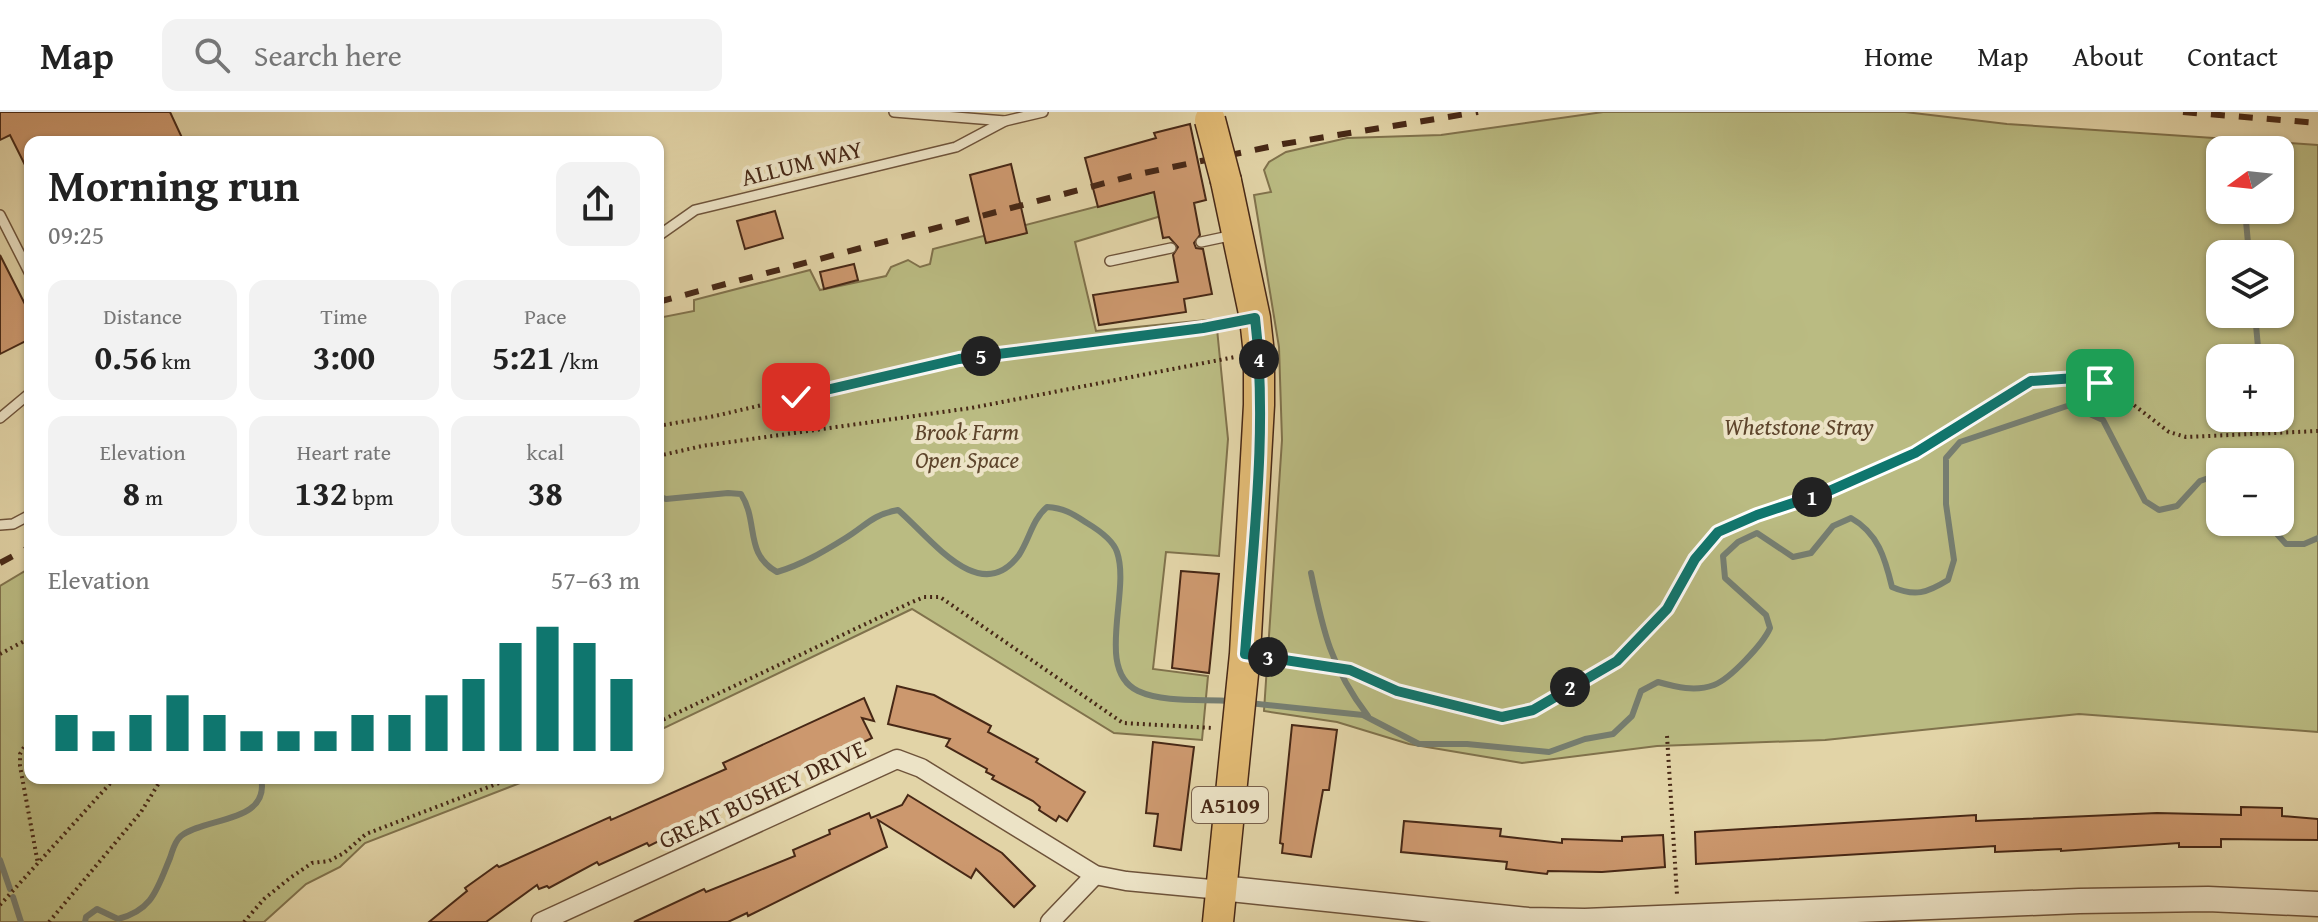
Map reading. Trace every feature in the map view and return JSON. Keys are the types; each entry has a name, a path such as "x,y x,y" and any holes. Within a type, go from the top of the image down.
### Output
{"main road":[{"name":"A5109","path":"1209,116 1238,234 1259,354 1258,458 1245,654 1228,731 1218,922"}],"street":[{"name":"GREAT BUSHEY DRIVE","path":"541,922 897,759 921,768 1095,875 1126,881 1221,889"},
{"path":"1050,922 1095,875"},
{"path":"1221,889 1528,921 1884,916 2208,899 2318,904"}],"lane":[{"name":"ALLUM WAY","path":"894,112 1005,121"},
{"name":"ALLUM WAY","path":"664,232 695,210 956,147 1005,121 1043,112"},
{"path":"0,215 24,262"},
{"path":"1201,242 1238,234"},
{"path":"1110,261 1171,248"},
{"path":"0,418 24,398"},
{"path":"0,525 13,524 24,518"}],"path":[{"path":"664,425 959,359 1203,328 1255,318"},
{"path":"664,455 702,446 942,413 1206,361 1259,354"},
{"path":"1245,654 1350,670 1397,691 1502,717 1533,710 1617,661 1667,609 1695,559 1718,532 1757,515 1829,491 1915,453 2031,381 2076,378 2100,383 2169,432 2186,437 2318,431"},
{"path":"664,719 910,603 924,597 940,597 1123,723 1228,731"},
{"path":"0,654 24,641"},
{"path":"1667,736 1679,917"},
{"path":"24,747 20,754 20,766 38,864"},
{"path":"0,905 110,784"},
{"path":"49,922 134,821 158,784"},
{"path":"244,922 264,899 312,863 329,861 344,853 366,834 496,784"}],"green space":[{"name":"Whetstone Stray","path":"1603,112 1905,112 2007,124 2206,137 2206,224 2294,224 2294,143 2318,145 2318,732 2079,714 1825,740 1657,746 1522,763 1409,744 1337,722 1264,711 1282,440 1279,347 1254,195 1271,192 1264,170 1269,162 1286,152 1347,138 1441,135"},
{"name":"Brook Farm Open Space","path":"1176,186 1181,210 1075,242 1096,331 1216,319 1228,439 1219,556 1166,552 1153,669 1208,676 1202,740 1114,733 912,609 664,728 664,317 694,311 694,300 810,270 820,290 886,276 891,267 908,260 920,267 930,264 933,249"},
{"path":"24,572 24,784 517,784 365,843 340,867 306,884 264,922 0,922 0,586"}],"building":[{"path":"0,112 170,112 181,136 24,136 24,163 10,135 0,140"},
{"path":"1190,124 1206,200 1194,203 1200,235 1194,243 1196,248 1203,249 1212,294 1184,299 1186,312 1099,325 1093,295 1178,282 1173,255 1178,247 1169,237 1163,238 1154,192 1098,207 1085,158 1156,138 1154,133"},
{"path":"1011,164 1027,233 986,243 970,175"},
{"path":"775,211 783,238 745,249 737,221"},
{"path":"0,255 24,302 24,342 0,354"},
{"path":"854,264 858,280 824,289 820,272"},
{"path":"1181,571 1219,574 1209,673 1172,668"},
{"path":"897,686 934,695 991,726 988,732 1038,759 1036,762 1085,792 1067,821 1059,816 1056,821 1039,810 1040,807 1033,801 992,779 994,776 986,772 987,769 946,746 950,739 888,724"},
{"path":"864,698 874,721 862,718 872,738 853,747 852,744 818,759 820,763 766,784 717,809 719,815 699,821 649,846 647,843 599,865 597,862 549,888 539,889 537,885 486,922 429,922 467,891 465,888 497,865 499,867 726,769 723,763"},
{"path":"1292,725 1337,730 1329,790 1323,790 1311,857 1282,853 1283,844 1280,843"},
{"path":"1153,742 1194,747 1181,850 1154,846 1158,814 1146,813"},
{"path":"908,795 1002,853 1035,886 1014,907 976,869 971,878 878,820 887,847 748,916 747,913 728,922 634,922 704,889 706,892 795,856 793,850 830,834 829,830 869,813 871,818 902,805"},
{"path":"2241,807 2282,808 2282,816 2318,819 2318,840 2221,839 2221,847 2179,847 2179,843 2061,851 1995,852 1995,846 1696,864 1695,832 1976,815 1976,821 2157,813 2241,815"},
{"path":"1404,821 1501,829 1500,836 1562,843 1562,839 1622,841 1622,837 1663,835 1665,867 1602,872 1548,871 1547,874 1506,869 1507,862 1401,852"}],"waterway":[{"path":"2246,224 2248,240"},
{"path":"2256,328 2258,344"},
{"path":"1249,703 1363,715 1419,744 1467,744 1549,752 1585,739 1613,734 1632,716 1641,691 1658,682 1686,688 1707,687 1729,676 1745,660 1770,628 1766,615 1725,578 1723,556 1738,542 1757,533 1793,557 1811,553 1833,526 1851,518 1874,539 1883,556 1892,587 1921,592 1948,580 1954,560 1946,504 1946,458 1960,442 2070,405 2103,420 2145,501 2159,510 2177,506 2200,481 2206,479"},
{"path":"664,498 741,494 750,515 760,556 777,572 820,553 875,518 898,510 956,562 972,571 988,574 1004,569 1019,555 1047,507 1063,510 1100,532 1117,552 1120,588 1116,648 1118,666 1125,681 1148,695 1183,700 1230,701"},
{"path":"2279,536 2286,544 2304,544 2318,538"},
{"path":"1311,573 1330,648 1345,682 1368,716"},
{"path":"85,922 86,917 97,909 118,919 139,910 157,889 179,838 192,830 246,811 256,803 261,784"},
{"path":"0,860 10,889"},
{"path":"13,897 21,922"}],"railway":[{"path":"664,300 1139,174 1283,144 1478,112"},
{"path":"2183,112 2318,123"},
{"path":"0,563 24,550"}],"route":[{"path":"796,397 959,359 1203,328 1255,318 1259,354 1258,458 1245,654 1350,670 1397,691 1502,717 1533,710 1617,661 1667,609 1695,559 1718,532 1757,515 1829,491 1915,453 2031,381 2076,378 2100,383"}]}
